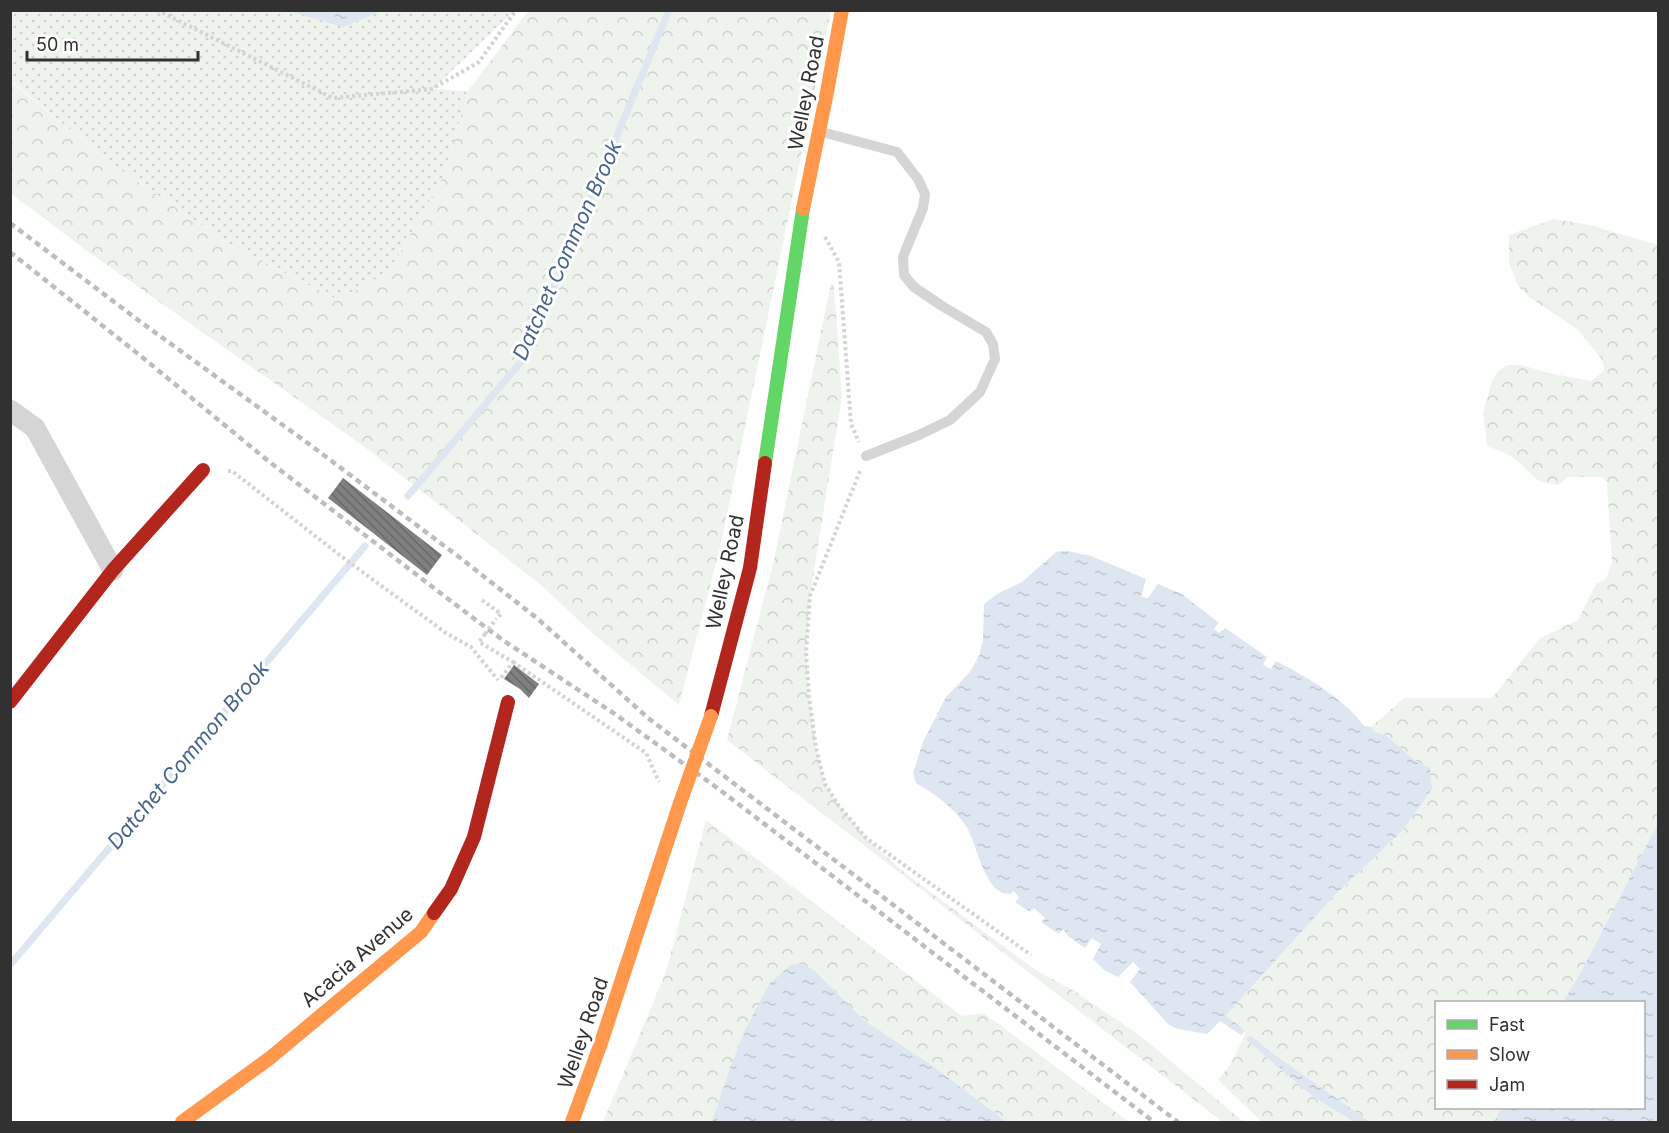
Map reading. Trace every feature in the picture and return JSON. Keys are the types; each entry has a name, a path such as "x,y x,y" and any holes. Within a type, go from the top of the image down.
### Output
{"main road":[{"name":"Welley Road","path":"572,1122 601,1043 711,716 750,568 800,221 842,10"},
{"path":"10,702 113,570 203,470"},
{"name":"Acacia Avenue","path":"182,1122 270,1058 421,932 451,889 474,837 508,702"}],"street":[{"path":"10,410 35,428 113,570"}],"lane":[{"path":"819,131 897,152 918,179 925,194 923,208 903,257 904,275 914,287 986,332 993,344 995,359 980,392 950,420 866,456"}],"path":[{"path":"157,10 333,98 432,89 479,62 516,10"},
{"path":"822,231 839,261 851,424 866,456 810,596 806,652 808,697 816,748 825,784 839,806 866,838 1031,955"},
{"path":"203,470 232,471 346,560 446,633 471,647 499,681 508,702"},
{"path":"482,600 501,614 480,642 646,753"},
{"path":"499,681 513,662"}],"green space":[{"path":"10,11 299,11 375,14 379,11 514,11 433,89 468,91 444,175 390,271 338,300 234,247 109,162 11,81"},
{"path":"528,11 831,11 720,548 679,705 590,631 541,585 359,443 86,250 11,194 10,81 109,162 234,247 338,300 390,271 444,175 468,91"},
{"path":"1553,219 1590,225 1658,245 1658,823 1564,1001 1435,1001 1435,1109 1500,1109 1494,1122 1370,1122 1250,1035 1246,1040 1315,1098 1354,1122 1262,1122 1218,1080 1230,1065 1245,1035 1245,1031 1226,1015 1336,894 1402,831 1430,768 1417,762 1386,735 1375,732 1371,727 1404,698 1492,698 1540,638 1578,620 1596,584 1606,579 1612,562 1607,482 1602,477 1568,477 1558,485 1542,482 1534,478 1515,459 1487,446 1483,413 1492,381 1507,365 1521,365 1591,381 1603,372 1604,366 1601,358 1577,329 1528,296 1518,286 1509,263 1509,235"},
{"path":"831,283 834,285 842,396 810,596 806,652 816,748 825,784 839,806 866,838 905,873 1034,969 1074,991 1138,1034 1244,1122 1223,1122 727,740 774,560"},
{"path":"706,820 962,1016 984,1013 1129,1122 1007,1122 930,1064 865,1021 815,971 728,1073 712,1122 603,1122 666,972"}],"water":[{"path":"379,10 375,14 343,27 289,11"},
{"path":"1067,551 1091,556 1146,579 1141,597 1148,598 1158,584 1182,594 1219,623 1214,629 1219,633 1225,628 1267,657 1263,665 1271,669 1276,661 1311,681 1347,707 1364,726 1386,735 1417,762 1430,768 1432,789 1402,831 1336,894 1226,1015 1245,1031 1241,1035 1220,1021 1207,1034 1178,1029 1169,1025 1130,982 1140,969 1133,962 1118,977 1104,970 1093,959 1101,944 1092,938 1085,948 1068,936 1063,929 1059,934 1041,922 1045,918 1034,908 1030,912 1015,902 1019,898 1014,891 1010,894 1002,893 995,888 989,881 970,833 961,819 943,801 916,783 913,773 923,742 946,697 970,672 979,656 983,640 984,604 997,594 1022,582 1056,552"},
{"path":"1658,823 1658,1122 1494,1122 1500,1109 1645,1109 1645,1001 1564,1001"},
{"path":"792,964 803,964 815,971 865,1021 930,1064 1007,1122 712,1122 745,1030 770,983"},
{"path":"1250,1035 1370,1122 1354,1122 1315,1098 1246,1040"}],"building":[{"path":"343,478 442,555 427,575 328,498"},
{"path":"514,665 539,684 529,698 504,679"}],"waterway":[{"name":"Datchet Common Brook","path":"408,496 525,357 669,10"},
{"name":"Datchet Common Brook","path":"10,965 365,546"}],"railway":[{"path":"10,223 463,560 538,619 648,718 1178,1122"},
{"path":"10,252 267,460 460,608 504,641 612,712 720,790 1154,1122"}],"traffic: fast":[{"path":"765,463 803,209"}],"traffic: slow":[{"path":"803,209 842,10"},
{"path":"680,803 711,716"},
{"path":"572,1122 601,1043 680,803"},
{"path":"182,1122 270,1058 421,932 434,913"}],"traffic: jam":[{"path":"711,716 750,568 765,463"},
{"path":"10,702 113,570 203,470"},
{"path":"434,913 451,889 474,837 508,702"}]}
